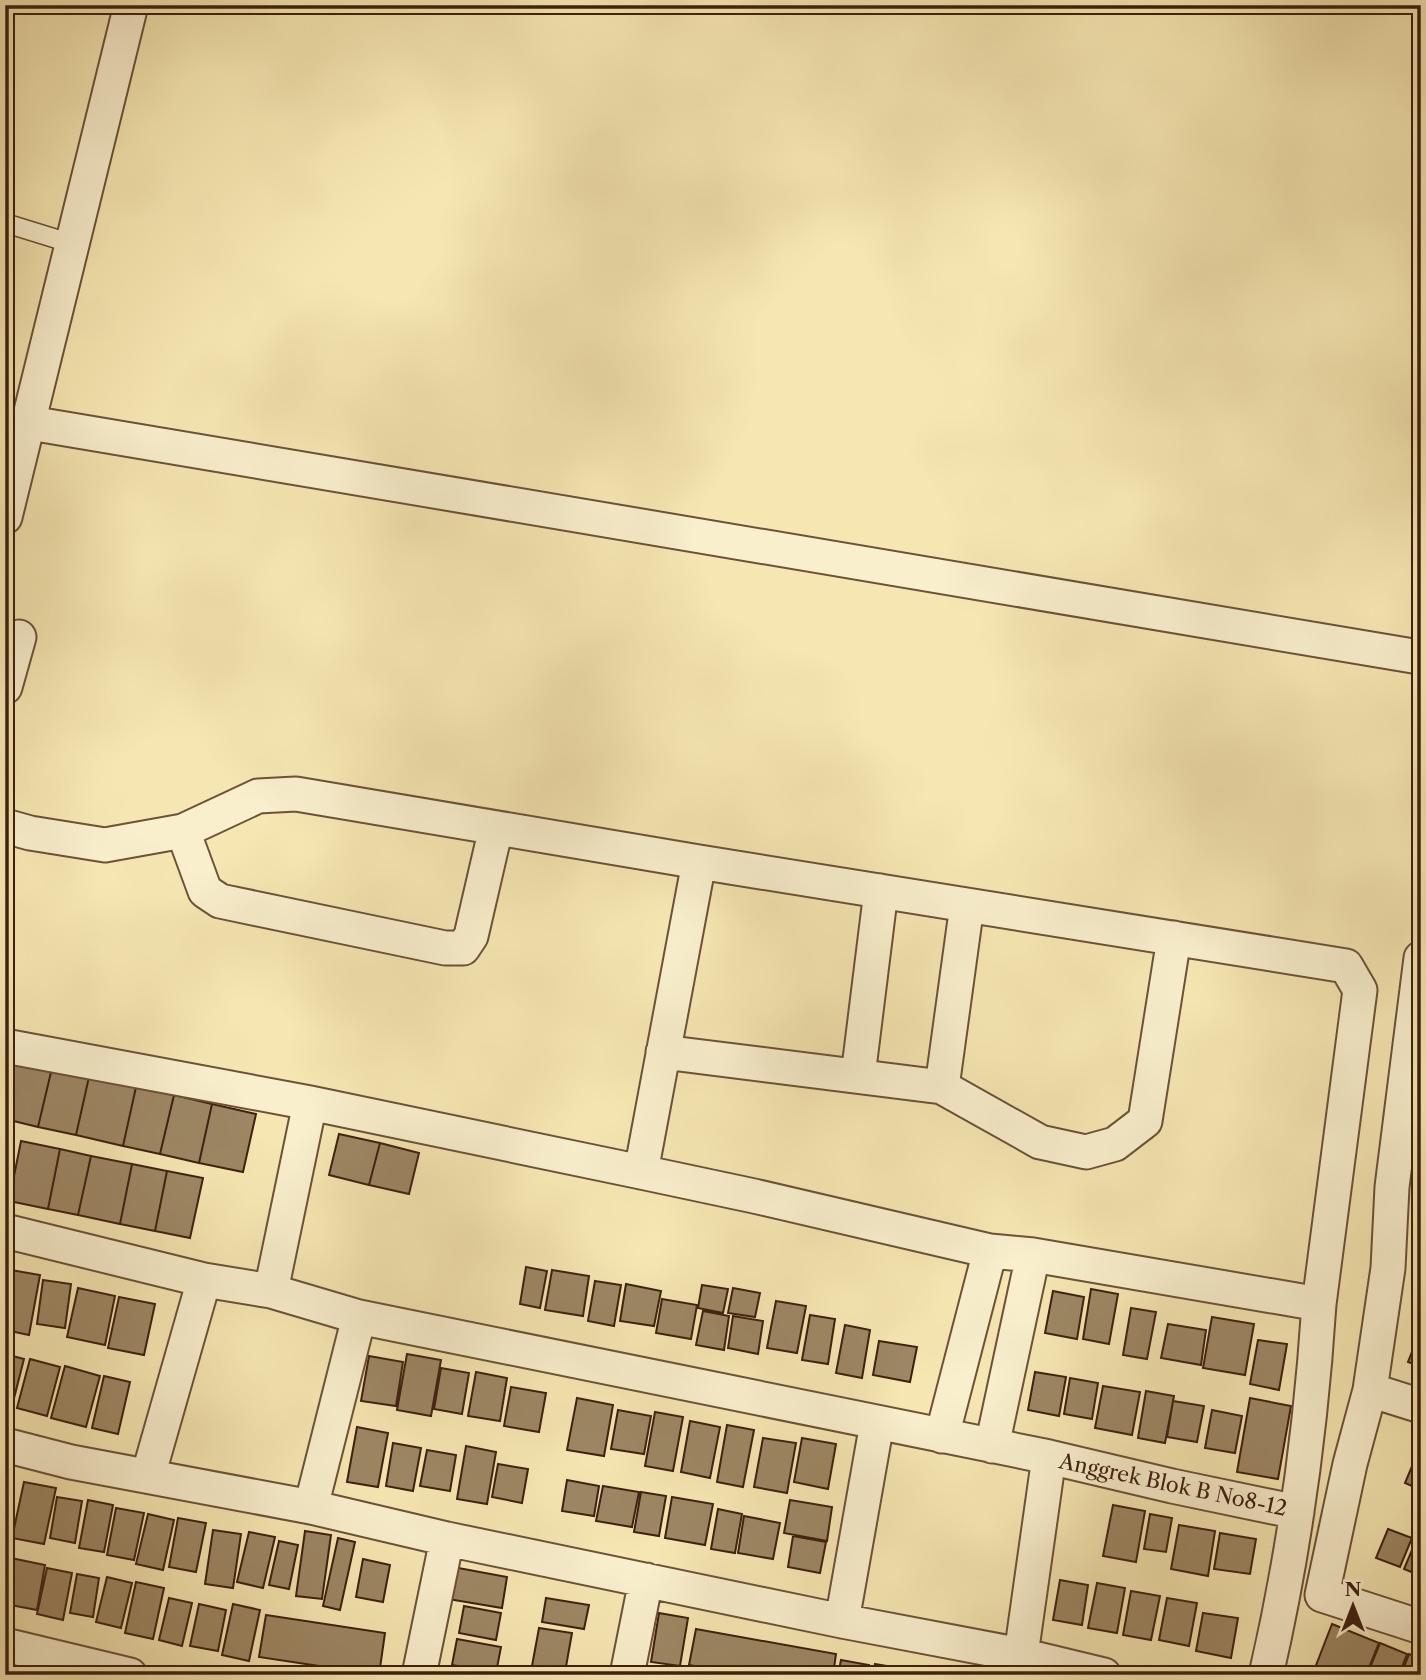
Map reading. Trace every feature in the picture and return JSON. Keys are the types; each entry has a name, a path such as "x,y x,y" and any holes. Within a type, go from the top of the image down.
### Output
{"street":[{"path":"5,517 131,5"},
{"path":"30,423 1413,656"},
{"path":"5,687 19,637"},
{"path":"5,826 30,833 106,845 183,831 258,796 296,794 699,862 1346,965 1360,990 1319,1304 1297,1512 1284,1599 1266,1675"},
{"path":"183,831 205,891 220,901 445,948 463,948 471,936 496,828"},
{"path":"641,1172 699,862"},
{"path":"858,1076 881,891"},
{"path":"942,1087 967,905"},
{"path":"663,1052 942,1087 1040,1142 1086,1152 1115,1144 1144,1121 1174,938"},
{"path":"1419,979 1406,1192 1388,1268 1370,1390 1350,1464 1322,1595 1421,1626"},
{"path":"5,1046 310,1103 754,1196 990,1251 1033,1255 1319,1304"},
{"path":"271,1290 310,1103"},
{"name":"Anggrek Blok B No8-12","path":"5,1231 204,1280 271,1290 359,1317 1049,1457 1297,1512"},
{"path":"942,1436 990,1251"},
{"path":"992,1446 1033,1255"},
{"path":"148,1476 204,1280"},
{"path":"311,1507 359,1317"},
{"path":"1370,1390 1421,1406"},
{"path":"842,1621 877,1423"},
{"path":"5,1445 71,1462 311,1507 447,1539 1104,1675"},
{"path":"1021,1656 1049,1457"},
{"path":"419,1675 447,1539"},
{"path":"627,1675 646,1580"},
{"path":"5,1644 130,1675"}],"lane":[{"path":"5,223 73,244"}],"building":[{"path":"12,1059 52,1068 38,1127 5,1119 5,1088"},
{"path":"52,1068 89,1077 76,1135 38,1127"},
{"path":"89,1077 136,1087 123,1146 76,1135"},
{"path":"136,1087 174,1095 160,1154 123,1146"},
{"path":"174,1095 212,1104 199,1163 160,1154"},
{"path":"212,1104 256,1114 243,1172 199,1163"},
{"path":"1421,1112 1421,1166 1401,1157"},
{"path":"339,1134 380,1143 369,1185 329,1175"},
{"path":"21,1141 60,1149 48,1209 9,1201"},
{"path":"380,1143 419,1153 409,1194 369,1185"},
{"path":"60,1149 91,1156 78,1215 48,1209"},
{"path":"91,1156 132,1164 120,1224 78,1215"},
{"path":"132,1164 167,1171 155,1231 120,1224"},
{"path":"167,1171 203,1178 190,1238 155,1231"},
{"path":"526,1267 547,1271 540,1308 520,1304"},
{"path":"5,1269 40,1275 29,1335 5,1330"},
{"path":"552,1270 589,1276 583,1316 545,1310"},
{"path":"43,1280 71,1284 65,1328 37,1324"},
{"path":"595,1281 621,1285 614,1326 588,1321"},
{"path":"626,1284 661,1291 654,1326 620,1321"},
{"path":"702,1285 728,1289 723,1313 698,1308"},
{"path":"78,1288 115,1296 105,1345 67,1337"},
{"path":"733,1288 760,1293 755,1317 728,1313"},
{"path":"1091,1289 1118,1294 1109,1344 1083,1339"},
{"path":"1053,1291 1084,1297 1077,1339 1045,1333"},
{"path":"119,1297 155,1304 144,1355 108,1348"},
{"path":"662,1299 697,1305 691,1339 656,1333"},
{"path":"776,1301 806,1306 797,1353 767,1348"},
{"path":"1131,1308 1156,1312 1147,1359 1123,1355"},
{"path":"703,1311 729,1316 724,1350 696,1345"},
{"path":"810,1315 835,1319 828,1364 802,1360"},
{"path":"733,1316 763,1321 758,1354 728,1348"},
{"path":"1212,1317 1254,1324 1245,1375 1203,1368"},
{"path":"1168,1324 1206,1330 1201,1365 1161,1358"},
{"path":"845,1325 870,1330 862,1378 836,1373"},
{"path":"1421,1329 1421,1367 1408,1362"},
{"path":"1258,1340 1287,1344 1279,1390 1250,1384"},
{"path":"879,1341 917,1347 910,1382 873,1375"},
{"path":"5,1354 24,1359 11,1410 5,1409"},
{"path":"407,1354 441,1360 431,1416 397,1410"},
{"path":"369,1356 403,1362 396,1406 361,1401"},
{"path":"30,1359 60,1367 47,1416 17,1408"},
{"path":"65,1366 100,1376 86,1427 51,1418"},
{"path":"441,1368 469,1373 462,1414 434,1409"},
{"path":"476,1372 507,1378 500,1421 468,1416"},
{"path":"1035,1372 1066,1377 1059,1416 1028,1410"},
{"path":"104,1376 130,1382 118,1434 92,1428"},
{"path":"1070,1378 1098,1383 1092,1419 1064,1414"},
{"path":"1103,1386 1140,1392 1132,1435 1095,1428"},
{"path":"511,1387 546,1393 539,1432 504,1426"},
{"path":"1146,1391 1174,1396 1165,1443 1138,1438"},
{"path":"577,1398 613,1405 604,1456 567,1450"},
{"path":"1250,1398 1291,1406 1278,1479 1237,1472"},
{"path":"1173,1401 1204,1406 1197,1442 1167,1437"},
{"path":"618,1410 651,1416 644,1454 611,1449"},
{"path":"1212,1410 1242,1416 1235,1453 1205,1448"},
{"path":"655,1412 683,1417 673,1471 645,1466"},
{"path":"690,1421 720,1427 710,1478 681,1472"},
{"path":"727,1425 754,1430 743,1487 717,1482"},
{"path":"357,1427 388,1433 378,1487 347,1482"},
{"path":"763,1438 796,1443 787,1493 754,1487"},
{"path":"802,1438 836,1444 828,1489 794,1482"},
{"path":"393,1443 421,1448 413,1491 386,1486"},
{"path":"466,1446 496,1452 487,1504 457,1499"},
{"path":"427,1450 456,1455 450,1491 420,1486"},
{"path":"1418,1452 1421,1453 1421,1490 1405,1483"},
{"path":"498,1464 528,1469 522,1503 492,1497"},
{"path":"567,1480 599,1486 594,1516 562,1511"},
{"path":"24,1482 56,1488 44,1544 12,1538"},
{"path":"603,1486 639,1492 632,1527 596,1521"},
{"path":"641,1492 666,1496 659,1536 634,1532"},
{"path":"57,1497 82,1501 75,1543 50,1538"},
{"path":"672,1497 713,1504 705,1545 665,1538"},
{"path":"88,1500 113,1505 104,1552 79,1548"},
{"path":"790,1500 832,1507 827,1541 784,1533"},
{"path":"1113,1505 1145,1511 1136,1562 1103,1556"},
{"path":"116,1508 144,1513 134,1560 107,1555"},
{"path":"718,1509 742,1514 735,1553 711,1549"},
{"path":"148,1514 174,1520 163,1570 136,1564"},
{"path":"1150,1514 1172,1518 1166,1552 1144,1549"},
{"path":"744,1516 780,1523 773,1559 738,1553"},
{"path":"178,1518 206,1523 196,1572 169,1567"},
{"path":"1179,1525 1215,1531 1208,1576 1171,1569"},
{"path":"1388,1529 1412,1538 1400,1567 1376,1558"},
{"path":"213,1530 241,1534 233,1588 205,1584"},
{"path":"305,1531 331,1535 322,1599 296,1596"},
{"path":"249,1532 275,1537 263,1588 237,1582"},
{"path":"1220,1533 1256,1539 1250,1574 1214,1569"},
{"path":"793,1536 826,1542 820,1573 788,1567"},
{"path":"338,1538 355,1542 340,1610 323,1606"},
{"path":"1417,1538 1421,1540 1421,1576 1404,1569"},
{"path":"279,1541 298,1545 289,1589 269,1585"},
{"path":"11,1558 45,1565 37,1610 5,1604"},
{"path":"363,1559 390,1565 383,1602 356,1597"},
{"path":"453,1567 507,1577 502,1608 448,1599"},
{"path":"47,1568 72,1573 63,1620 37,1614"},
{"path":"77,1574 99,1578 93,1617 70,1613"},
{"path":"107,1577 132,1583 121,1628 96,1622"},
{"path":"1060,1580 1088,1585 1082,1625 1053,1620"},
{"path":"136,1582 164,1588 153,1639 125,1633"},
{"path":"1097,1583 1125,1588 1117,1633 1088,1628"},
{"path":"1131,1591 1160,1596 1151,1640 1123,1635"},
{"path":"169,1598 192,1603 182,1646 159,1640"},
{"path":"546,1598 589,1605 584,1629 542,1622"},
{"path":"1167,1598 1197,1603 1189,1646 1159,1640"},
{"path":"199,1604 226,1610 218,1651 190,1646"},
{"path":"233,1604 260,1610 249,1661 222,1655"},
{"path":"464,1606 501,1613 496,1640 459,1633"},
{"path":"659,1613 688,1618 680,1666 651,1662"},
{"path":"1203,1613 1238,1618 1231,1658 1196,1651"},
{"path":"266,1615 385,1633 379,1675 259,1657"},
{"path":"1332,1624 1379,1643 1366,1675 1331,1675 1315,1668"},
{"path":"539,1628 572,1633 565,1672 532,1666"},
{"path":"696,1629 836,1654 833,1675 743,1675 689,1665"},
{"path":"457,1639 501,1647 496,1673 452,1665"},
{"path":"1380,1643 1407,1654 1399,1675 1367,1675"},
{"path":"1409,1654 1421,1659 1421,1675 1401,1675"},
{"path":"841,1660 869,1665 868,1675 838,1675"},
{"path":"875,1664 905,1669 903,1675 873,1675"}]}
